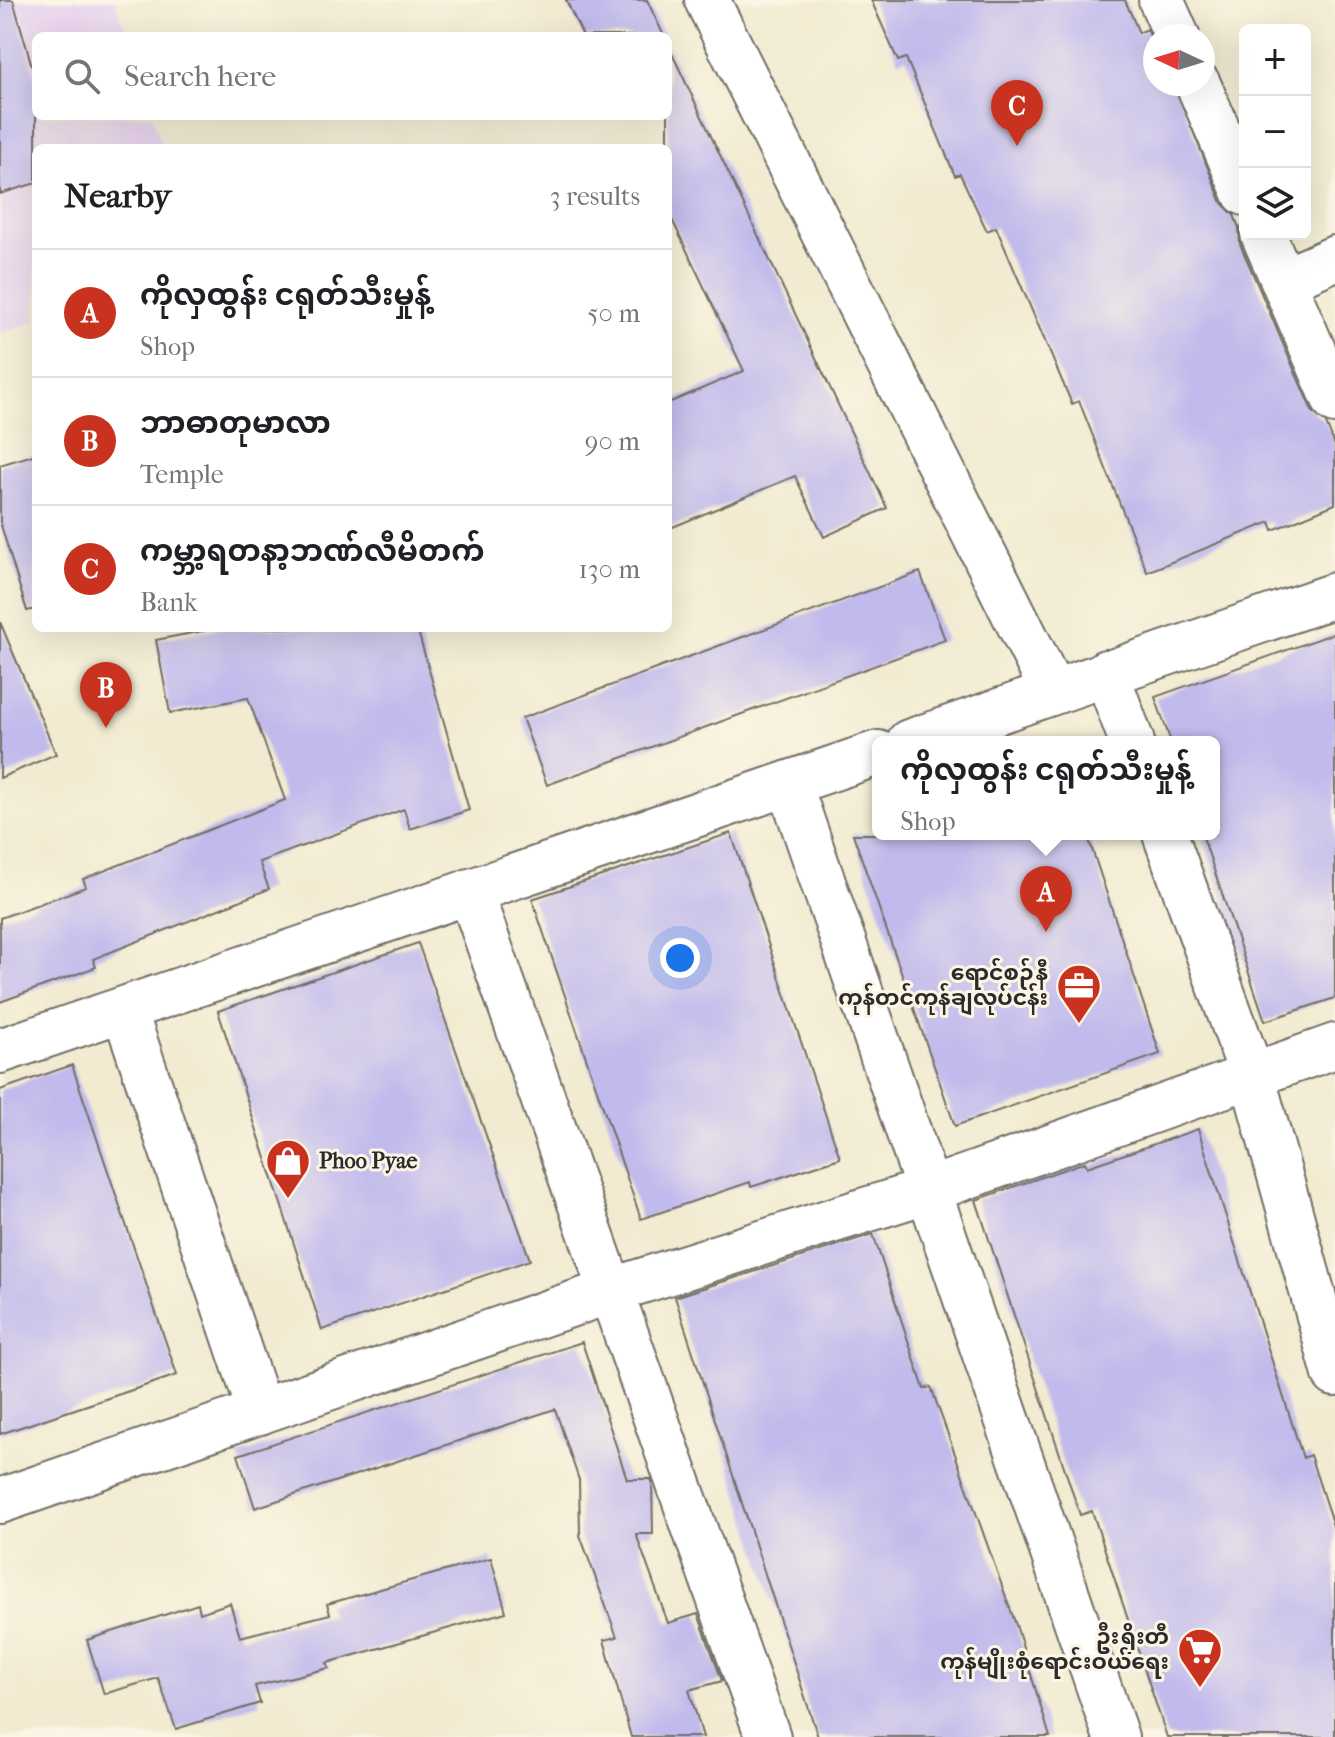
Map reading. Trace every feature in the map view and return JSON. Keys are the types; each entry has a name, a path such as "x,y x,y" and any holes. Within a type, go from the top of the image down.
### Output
{"street":[{"path":"707,0 1053,692"},
{"path":"1161,0 1172,24"},
{"path":"1203,96 1239,179"},
{"path":"1266,240 1335,401"},
{"path":"1283,281 1335,258"},
{"path":"926,736 1335,595"},
{"path":"1106,672 1130,736"},
{"path":"0,1051 872,755"},
{"path":"789,783 1116,1737"},
{"path":"1167,840 1252,1075 1335,1374"},
{"path":"470,891 768,1737"},
{"path":"124,1009 260,1412"},
{"path":"0,1501 613,1290 929,1190 1335,1046"}],"shaded area":[{"path":"0,0 115,0 126,32 32,32 32,120 153,120 162,144 32,144 32,322 0,333"}],"building":[{"path":"0,0 13,0 32,67 32,120 36,120 36,144 32,144 32,184 0,194"},
{"path":"566,0 647,0 662,32 581,32"},
{"path":"871,0 1125,0 1139,33 1143,31 1143,96 1179,96 1222,203 1234,215 1240,244 1312,411 1326,423 1335,446 1335,504 1273,530 1270,522 1147,572 1079,401 1072,404 996,227 987,231 960,174 955,176 906,58 898,61"},
{"path":"672,53 887,508 824,537 795,476 672,527 672,401 744,371 672,219 672,144 668,144 668,120 672,120"},
{"path":"32,455 32,610 27,611 0,522 0,465"},
{"path":"920,572 945,640 547,785 522,718"},
{"path":"0,622 56,754 0,778"},
{"path":"197,632 418,632 469,810 410,829 404,809 259,862 269,889 93,959 96,967 0,1002 0,918 86,887 83,879 285,800 248,698 170,713 156,640"},
{"path":"1335,633 1335,998 1265,1021 1204,840 1220,840 1220,736 1169,736 1155,697"},
{"path":"731,833 840,1158 751,1187 750,1182 641,1219 532,899"},
{"path":"853,834 872,834 872,840 1089,840 1160,1054 955,1126"},
{"path":"418,943 530,1260 322,1330 218,1011"},
{"path":"72,1065 177,1375 0,1434 0,1090"},
{"path":"1198,1129 1303,1458 1310,1455 1335,1532 1335,1737 1167,1737 1092,1511 1080,1515 976,1200 1085,1162 1087,1167"},
{"path":"873,1234 924,1389 931,1387 1016,1625 1050,1737 818,1737 675,1297"},
{"path":"582,1342 627,1479 651,1479 653,1534 636,1534 668,1623 698,1614 722,1681 689,1690 703,1737 631,1737 604,1640 617,1637 580,1535 579,1480 555,1409 255,1508 238,1455"},
{"path":"491,1558 506,1612 327,1663 329,1668 255,1686 260,1703 176,1729 158,1678 104,1694 87,1640 198,1604 200,1613 230,1603 240,1637 330,1614 327,1604"}],"place":[{"name":"ကမ္ဘာ့ရတနာ့ဘဏ်လီမိတက်","path":"1017,146"},
{"name":"ဘာဓာတုမာလာ","path":"106,728"},
{"name":"ကိုလှထွန်း ငရုတ်သီးမှုန့်","path":"1046,932"},
{"name":"ရောင်စဉ်နီ ကုန်တင်ကုန်ချလုပ်ငန်း","path":"1079,1025"},
{"name":"Phoo Pyae","path":"288,1200"},
{"name":"ဦးရှိုးတီ ကုန်မျိုးစုံရောင်းဝယ်ရေး","path":"1200,1689"}]}
